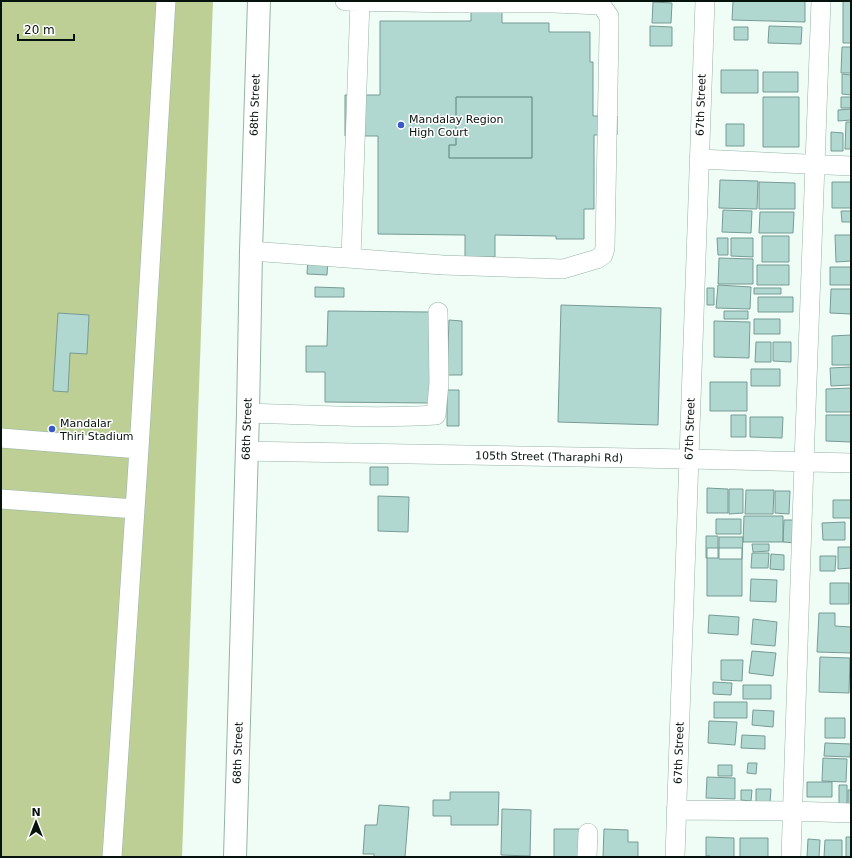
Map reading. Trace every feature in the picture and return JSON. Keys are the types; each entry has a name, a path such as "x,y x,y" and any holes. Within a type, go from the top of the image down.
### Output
{"main road":[{"name":"68th Street","path":"234,857 259,1"}],"street":[{"path":"112,857 139,449 166,1"},
{"path":"251,251 442,265 563,269 597,259 603,255 605,248 609,16 601,5 553,3 345,1"},
{"path":"351,258 360,1"},
{"name":"67th Street","path":"675,857 705,1"},
{"path":"791,857 821,1"},
{"path":"699,159 851,166"},
{"path":"248,413 366,417 436,415 439,383 438,312"},
{"path":"1,438 139,449"},
{"name":"105th Street (Tharaphi Rd)","path":"247,451 851,463"},
{"path":"1,499 135,509"},
{"path":"676,810 851,813"},
{"path":"587,857 588,833"}],"green space":[{"path":"1,1 213,1 182,857 1,857"}],"building":[{"path":"733,1 805,1 805,22 732,20"},
{"path":"843,1 851,1 851,43 843,43"},
{"path":"653,2 672,3 671,23 652,23"},
{"name":"Mandalay Region High Court","path":"471,10 502,10 502,23 549,23 549,32 590,32 590,62 593,62 593,116 617,116 617,135 594,135 594,209 584,209 584,239 556,239 556,236 495,235 495,257 465,257 465,235 378,234 378,136 345,136 345,95 380,95 380,21 471,21","holes":["456,97 532,97 532,158 449,158 449,145 456,145"]},
{"path":"650,26 672,27 672,46 650,46"},
{"path":"769,26 802,27 801,44 768,43"},
{"path":"734,27 748,27 748,40 734,40"},
{"path":"842,47 851,47 851,73 841,73"},
{"path":"721,70 758,70 758,93 721,93"},
{"path":"763,72 798,72 798,92 763,92"},
{"path":"842,74 851,75 851,95 842,94"},
{"path":"456,97 532,97 532,158 449,158 449,145 456,145"},
{"path":"763,97 799,97 799,147 763,147"},
{"path":"841,97 851,97 851,108 841,108"},
{"path":"851,109 851,120 838,121 838,110"},
{"path":"846,122 851,122 851,149 845,149"},
{"path":"726,124 744,124 744,146 726,146"},
{"path":"831,132 843,133 843,151 831,151"},
{"path":"720,180 758,181 757,209 719,208"},
{"path":"759,182 795,183 795,209 759,209"},
{"path":"832,182 851,182 851,208 832,208"},
{"path":"723,210 752,211 751,233 722,232"},
{"path":"841,211 851,211 851,222 842,222"},
{"path":"760,212 794,212 793,233 759,233"},
{"path":"835,235 851,235 851,261 836,262"},
{"path":"762,236 789,236 789,262 762,262"},
{"path":"717,238 728,238 728,255 718,255"},
{"path":"731,238 753,238 753,257 731,256"},
{"path":"308,258 328,259 327,275 307,274"},
{"path":"719,258 753,259 753,284 718,284"},
{"path":"757,265 789,265 789,285 757,285"},
{"path":"830,267 851,267 851,285 830,285"},
{"path":"718,285 751,287 750,309 716,308"},
{"path":"315,287 344,288 344,297 315,297"},
{"path":"707,288 714,288 714,305 707,305"},
{"path":"754,288 781,288 781,294 754,294"},
{"path":"831,289 851,289 851,314 830,313"},
{"path":"758,297 793,297 793,312 758,312"},
{"path":"561,305 661,308 658,425 558,422"},
{"path":"328,311 430,312 430,403 325,402 325,372 306,372 306,346 327,346"},
{"path":"724,311 748,311 748,319 724,319"},
{"path":"58,313 89,315 87,354 70,353 68,392 53,391"},
{"path":"754,319 780,319 780,334 754,334"},
{"path":"449,320 462,321 462,375 447,375"},
{"path":"714,321 750,322 749,358 714,357"},
{"path":"851,335 851,365 832,365 832,336"},
{"path":"756,342 771,342 771,362 755,362"},
{"path":"773,342 791,342 791,362 773,361"},
{"path":"851,367 851,385 831,386 830,368"},
{"path":"751,369 780,369 780,386 751,386"},
{"path":"710,382 747,382 747,411 710,411"},
{"path":"851,388 851,412 826,412 826,389"},
{"path":"447,390 459,390 459,426 447,426"},
{"path":"731,415 746,415 746,437 731,437"},
{"path":"826,415 851,415 851,442 826,441"},
{"path":"750,417 783,417 782,438 750,437"},
{"path":"370,467 388,467 388,485 370,485"},
{"path":"707,488 728,489 728,513 707,513"},
{"path":"729,489 743,489 743,513 729,514"},
{"path":"746,490 774,490 773,514 745,514"},
{"path":"775,491 790,491 789,514 775,513"},
{"path":"378,496 409,497 408,532 378,531"},
{"path":"833,500 851,500 851,518 833,518"},
{"path":"744,516 783,516 783,542 743,542"},
{"path":"716,519 741,519 741,534 716,534"},
{"path":"784,520 796,520 795,543 783,542"},
{"path":"845,522 845,540 823,540 822,523"},
{"path":"706,536 718,536 718,558 706,558"},
{"path":"719,537 743,537 742,559 719,559"},
{"path":"752,544 769,544 769,551 753,552"},
{"path":"838,547 851,547 851,568 838,569"},
{"path":"707,548 742,548 742,596 707,596"},
{"path":"752,553 769,553 768,568 751,568"},
{"path":"771,554 784,555 784,570 770,569"},
{"path":"820,556 836,556 835,571 820,571"},
{"path":"751,579 777,580 776,602 750,601"},
{"path":"830,583 849,583 849,604 830,604"},
{"path":"819,613 835,613 835,626 851,627 851,653 817,652"},
{"path":"709,615 739,617 738,635 708,633"},
{"path":"753,619 777,622 775,646 751,644"},
{"path":"752,651 776,653 773,676 749,673"},
{"path":"820,657 850,658 849,693 819,692"},
{"path":"721,660 743,660 742,681 721,680"},
{"path":"713,682 732,683 731,695 713,694"},
{"path":"743,685 771,685 771,699 743,699"},
{"path":"714,702 747,702 747,718 714,718"},
{"path":"753,710 774,711 773,727 752,725"},
{"path":"825,718 845,718 845,738 825,738"},
{"path":"709,721 737,722 735,745 708,743"},
{"path":"742,735 765,736 765,749 741,748"},
{"path":"825,743 851,744 850,757 824,756"},
{"path":"823,758 847,759 846,782 822,781"},
{"path":"748,763 757,763 756,774 747,773"},
{"path":"718,765 732,765 732,776 718,776"},
{"path":"707,777 735,778 735,799 706,798"},
{"path":"807,782 832,782 832,797 807,797"},
{"path":"839,785 847,785 847,808 839,808"},
{"path":"756,789 771,789 770,803 756,802"},
{"path":"741,790 752,790 751,801 741,800"},
{"path":"848,790 851,790 851,812 848,812"},
{"path":"450,792 499,792 498,825 451,825 451,816 433,816 433,800 450,800"},
{"path":"379,805 409,807 405,857 374,857 374,854 363,854 365,825 377,825"},
{"path":"502,809 531,810 530,856 501,855"},
{"path":"554,829 581,829 581,857 554,857"},
{"path":"604,829 628,830 628,842 638,842 638,857 603,857"},
{"path":"706,837 734,838 734,857 706,856"},
{"path":"846,837 851,837 851,857 846,857"},
{"path":"740,838 768,838 768,857 740,857"},
{"path":"808,839 820,840 819,857 807,857"},
{"path":"825,840 842,840 842,857 824,857"}],"place":[{"name":"Mandalay Region High Court","path":"401,125"},
{"name":"Mandalar Thiri Stadium","path":"52,429"}]}
